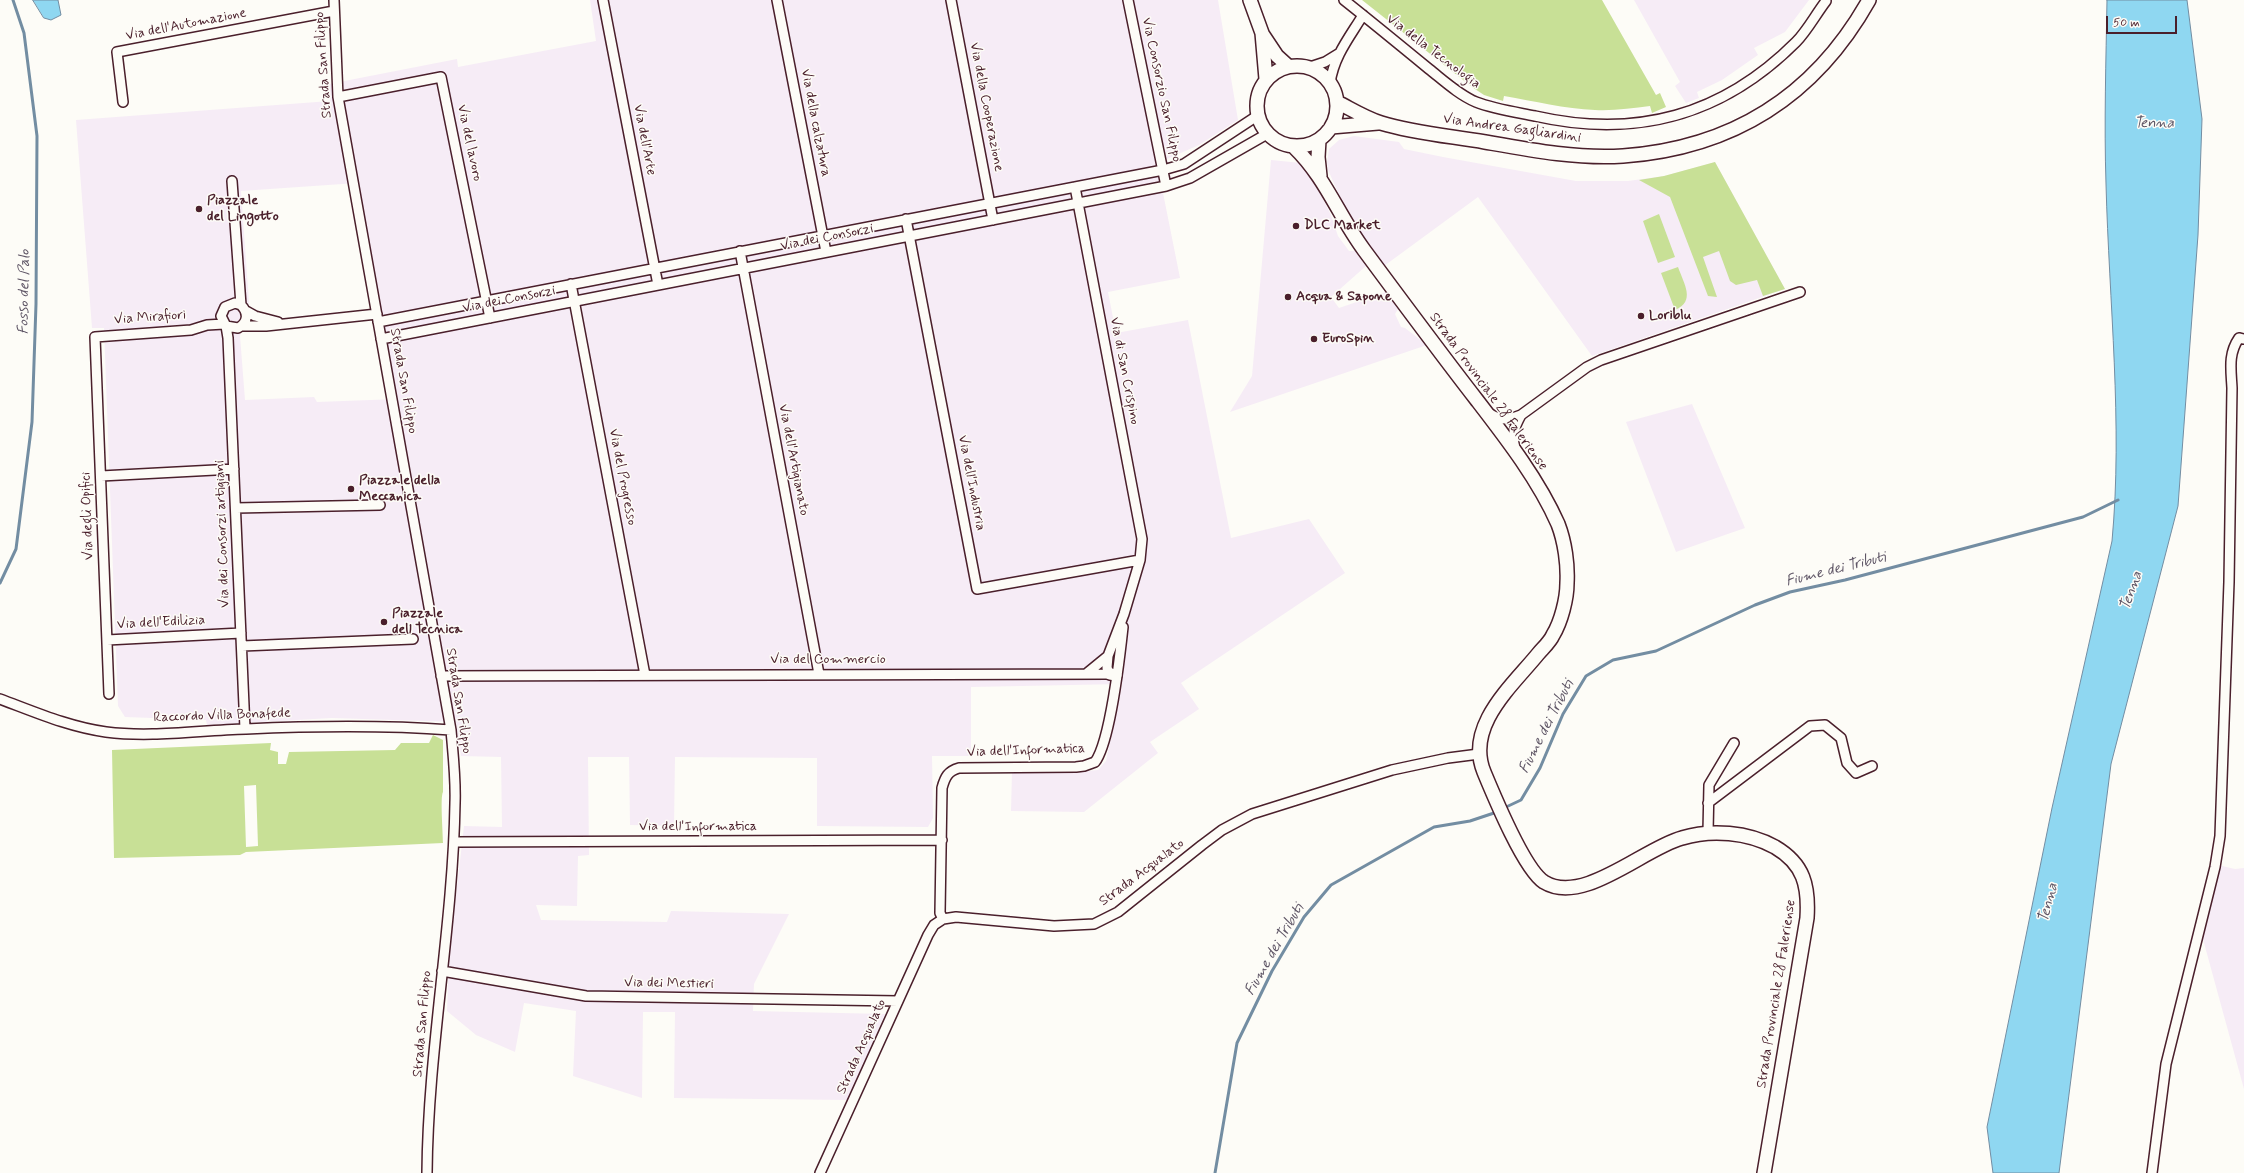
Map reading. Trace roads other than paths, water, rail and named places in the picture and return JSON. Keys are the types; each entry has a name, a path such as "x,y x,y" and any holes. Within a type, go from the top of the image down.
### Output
{"main road":[{"path":"1250,0 1262,33 1277,56 1288,66"},
{"name":"Via Andrea Gagliardini","path":"1380,122 1528,150 1575,155 1622,156 1671,150 1717,138 1757,118 1792,92 1832,55 1860,16 1869,0"},
{"path":"1262,33 1266,79"},
{"path":"1288,66 1310,67 1321,74 1330,83 1337,102 1336,115 1331,127 1319,140 1307,145 1294,147 1275,140 1267,134 1257,116 1256,103 1259,90 1266,79 1276,71 1288,66"},
{"path":"1337,102 1380,122"},
{"path":"1331,127 1380,122"},
{"name":"Strada Provinciale 28 Faleriense","path":"1319,140 1318,157 1320,176"},
{"name":"Strada Provinciale 28 Faleriense","path":"1294,147 1320,176 1354,237 1516,453 1559,528 1566,557 1567,585 1563,608 1554,635 1493,708 1481,736 1479,754 1490,787 1533,871 1546,883 1567,888 1588,885 1679,838 1708,832 1739,835 1769,844 1786,853 1801,871 1808,896 1807,918 1764,1173"}],"street":[{"name":"Strada San Filippo","path":"334,0 338,97 451,730 455,802 454,842 433,1068 427,1173"},
{"name":"Via dell'Arte","path":"603,0 658,285"},
{"name":"Via della calzatura","path":"777,0 826,252"},
{"name":"Via della Cooperazione","path":"951,0 993,220"},
{"name":"Via Consorzio San Filippo","path":"1128,0 1166,186"},
{"name":"Via della Tecnologia","path":"1344,0 1454,89 1475,102 1547,119 1584,124 1616,126 1650,122 1681,114 1710,104 1743,86 1769,67 1797,41 1826,1"},
{"name":"Via dell'Automazione","path":"123,102 117,52 334,11"},
{"path":"1330,83 1332,69 1338,54 1363,15"},
{"path":"1310,67 1325,62 1338,54"},
{"name":"Via del lavoro","path":"338,97 441,77 490,318"},
{"name":"Via dei Consorzi","path":"377,318 571,284 1163,170 1184,164 1257,116"},
{"name":"Via dei Consorzi","path":"381,339 1166,186 1190,178 1267,134"},
{"name":"Via dei Consorzi artigiani","path":"232,181 241,304 247,316 231,326 228,338 245,729"},
{"name":"Via di San Crispino","path":"1075,187 1142,539 1140,560"},
{"name":"Via dell'Industria","path":"906,219 977,589 1140,560"},
{"name":"Via dell'Artigianato","path":"740,251 820,674"},
{"name":"Via del Progresso","path":"571,284 645,675"},
{"path":"1504,437 1503,430 1521,415 1587,367 1601,360 1800,292"},
{"path":"231,326 222,312 225,307 241,304"},
{"name":"Via Mirafiori","path":"241,304 255,316 287,323"},
{"name":"Via Mirafiori","path":"207,325 222,312"},
{"name":"Via Mirafiori","path":"95,337 192,330 207,325 231,326 377,318"},
{"name":"Via degli Opifici","path":"95,337 108,694"},
{"path":"2152,1173 2166,1064 2215,867 2220,836 2229,574 2230,366 2232,348 2239,338 2244,339"},
{"path":"1485,412 1499,419 1513,423"},
{"path":"1513,423 1513,436 1516,453"},
{"path":"100,476 234,469"},
{"path":"236,508 380,505"},
{"path":"1113,675 1107,668 1108,656 1124,614 1140,560"},
{"name":"Via dell'Informatica","path":"943,919 940,913 942,788 947,774 952,770 959,768 1076,767 1095,762 1103,745 1113,675 1124,614"},
{"name":"Via dell'Edilizia","path":"107,640 241,633"},
{"path":"242,646 413,639"},
{"path":"1086,674 1108,656"},
{"name":"Via del Commercio","path":"442,676 820,674 1113,675"},
{"name":"Raccordo Villa Bonafede","path":"0,698 64,724 108,732 164,733 353,726 412,727 451,730"},
{"path":"1708,802 1810,726 1825,725 1842,738 1847,763 1856,773 1872,766"},
{"path":"1708,832 1709,785 1734,743"},
{"name":"Strada Acqualato","path":"820,1173 928,935 934,926 943,919 973,918 1054,926 1094,924 1118,912 1222,830 1252,814 1392,770 1448,758 1479,754"},
{"name":"Via dell'Informatica","path":"454,842 942,840"},
{"name":"Via dei Mestieri","path":"442,971 586,996 898,1001"}],"water":[{"path":"33,0 58,0 61,15 51,20 44,18"},
{"name":"Tenna","path":"2107,0 2187,0 2202,119 2198,235 2178,506 2111,764 2059,1173 1993,1173 1987,1127 2052,808 2112,541 2115,497 2116,408 2105,161"}],"waterway":[{"name":"Fosso del Palo","path":"0,583 16,549 32,422 36,304 37,136 24,33 13,0"},
{"name":"Fiume dei Tributi","path":"1504,808 1521,800 1540,768 1563,714 1586,676 1613,660 1656,651 1755,605 1790,592 1845,580 2083,517 2118,500"},
{"name":"Fiume dei Tributi","path":"1215,1173 1237,1043 1272,971 1304,917 1331,885 1434,827 1470,821 1497,812"}],"place":[{"name":"Piazzale del Lingotto","path":"199,209"},
{"name":"DLC Market","path":"1296,226"},
{"name":"Acqua & Sapone","path":"1288,297"},
{"name":"Loriblu","path":"1641,316"},
{"name":"EuroSpin","path":"1314,339"},
{"name":"Piazzale della Meccanica","path":"351,489"},
{"name":"Piazzale dell Tecnica","path":"384,622"}]}
